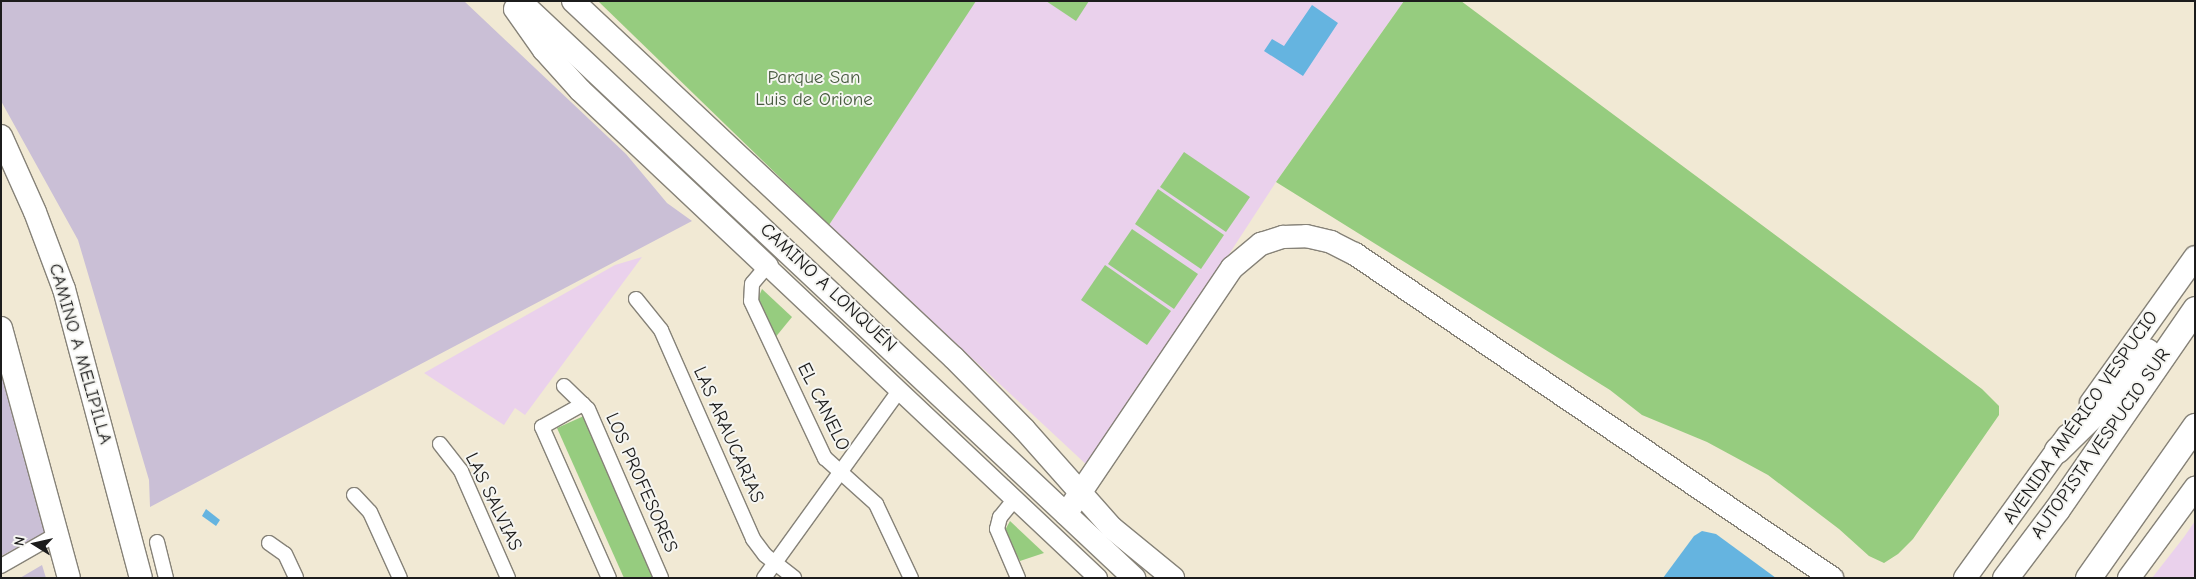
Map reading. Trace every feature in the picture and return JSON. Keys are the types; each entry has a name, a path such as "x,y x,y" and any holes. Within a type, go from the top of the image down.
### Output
{"highway":[{"path":"2057,450 2114,392 2195,290"},
{"name":"AUTOPISTA VESPUCIO SUR","path":"2005,578 2057,508 2195,309"},
{"path":"2088,578 2195,426"}],"main road":[{"path":"511,1 544,50 580,90 767,266"},
{"name":"CAMINO A LONQUÉN","path":"520,1 1134,578"},
{"name":"CAMINO A LONQUÉN","path":"573,1 954,358 1024,429 1112,528 1173,578"},
{"name":"CAMINO A MELIPILLA","path":"1,136 35,212 64,290 141,578"},
{"path":"1066,514 1081,495 1232,268 1261,244 1283,237 1306,236 1332,242 1355,254 1832,578"},
{"name":"AVENIDA AMÉRICO VESPUCIO","path":"1965,578 2195,257"},
{"path":"1,328 69,578"},
{"path":"2129,578 2195,488"}],"street":[{"name":"CAMINO A LONQUÉN","path":"767,266 898,392 1098,578"},
{"name":"EL CANELO","path":"767,266 752,284 750,297 825,458 839,474 876,504 911,578"},
{"name":"LAS ARAUCARIAS","path":"636,299 661,330 754,539 775,562 794,578"},
{"name":"LOS PROFESORES","path":"564,386 584,404 662,578"},
{"path":"764,578 898,392"},
{"name":"LOS PROFESORES","path":"584,404 542,427 609,578"},
{"name":"LAS SALVIAS","path":"440,444 461,471 508,578"},
{"path":"354,495 370,512 400,578"},
{"path":"1014,500 1000,517 997,529 1018,578"},
{"path":"1,566 57,534"},
{"path":"157,542 166,578"},
{"path":"269,542 285,554 296,578"}],"shaded area":[{"path":"1,1 464,1 626,154 667,203 692,221 150,507 149,480 78,240 1,101"},
{"path":"974,1 1404,1 1276,182 1090,468 829,225"},
{"path":"642,257 525,415 515,408 504,425 424,373 615,265"},
{"path":"1,373 45,533 1,556"},
{"path":"2195,521 2195,578 2152,578 2184,537"},
{"path":"42,565 46,578 20,578"}],"green space":[{"name":"Parque San Luis de Orione","path":"598,1 976,1 829,225"},
{"path":"1046,1 1089,1 1076,21"},
{"path":"1404,1 1461,1 1982,389 1999,406 1999,415 1913,539 1898,554 1884,563 1869,556 1839,529 1768,475 1707,442 1642,415 1610,390 1276,182"},
{"path":"1184,152 1250,197 1226,232 1160,187"},
{"path":"1158,189 1224,235 1201,269 1135,224"},
{"path":"1132,229 1198,274 1174,309 1108,264"},
{"path":"1105,265 1171,311 1147,345 1081,300"},
{"path":"762,289 792,317 774,339 757,301"},
{"path":"586,415 654,578 624,578 557,428"},
{"path":"1010,521 1044,553 1020,561 1004,532"}],"water":[{"path":"1312,5 1338,23 1303,76 1264,51 1272,39 1284,46"},
{"path":"206,509 220,520 216,526 202,516"},
{"path":"1702,531 1716,534 1776,578 1663,578 1694,536"}]}
